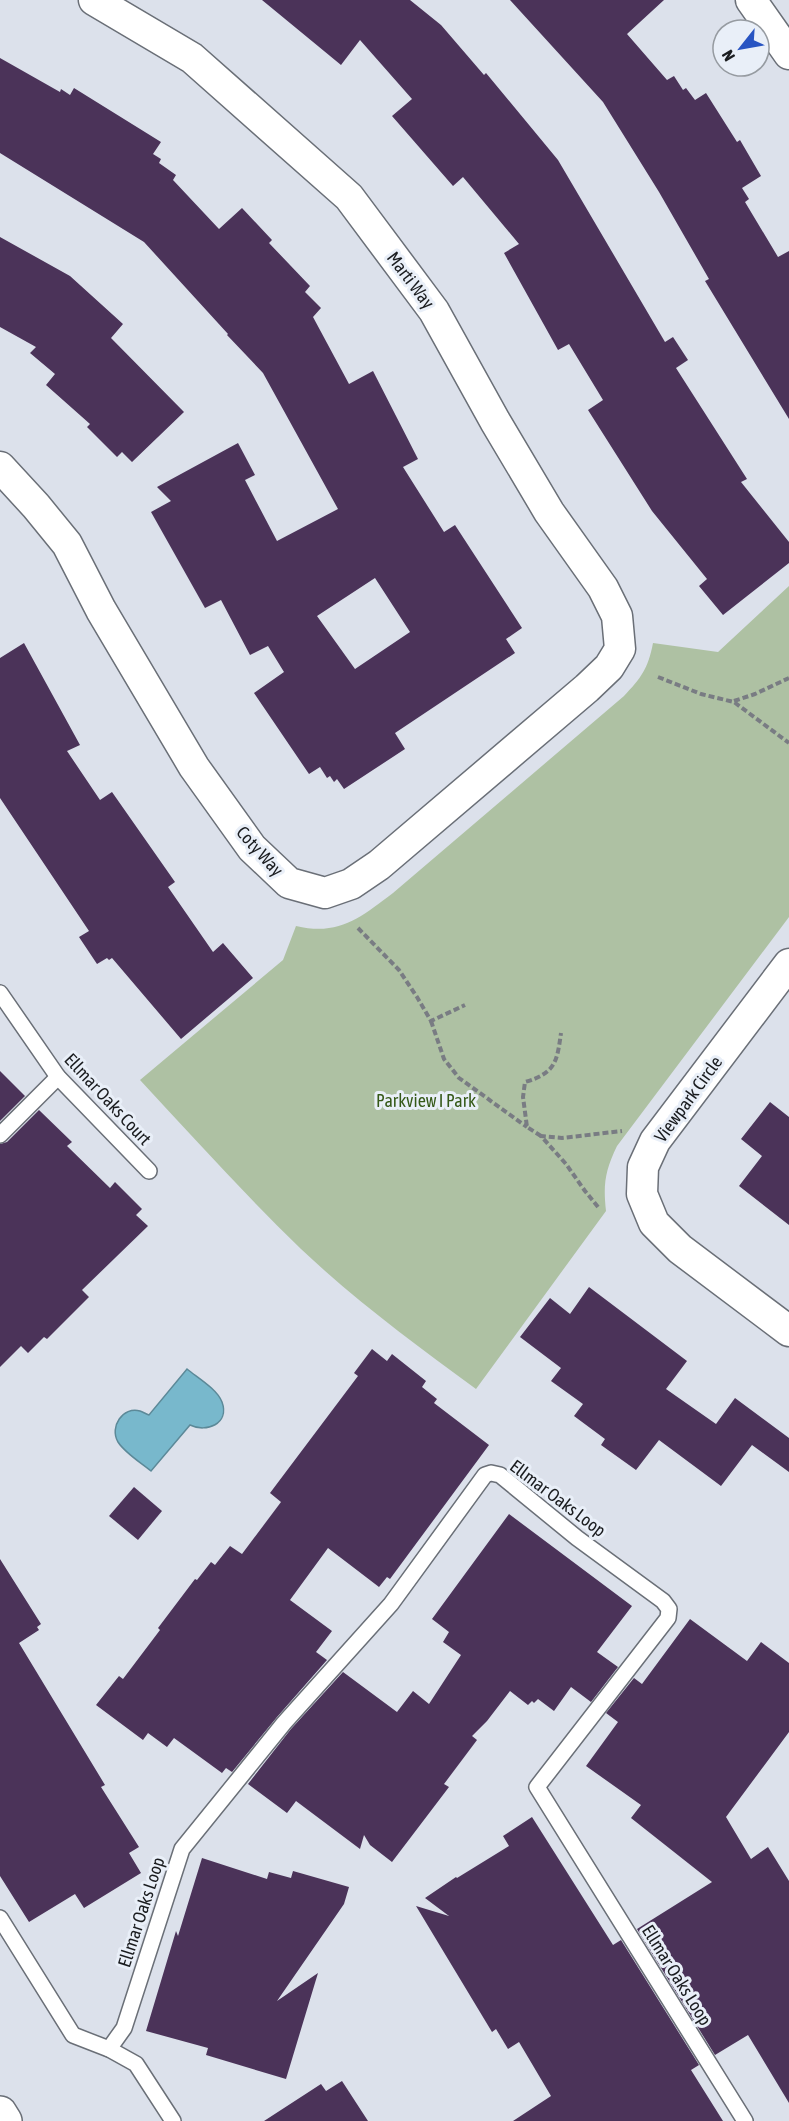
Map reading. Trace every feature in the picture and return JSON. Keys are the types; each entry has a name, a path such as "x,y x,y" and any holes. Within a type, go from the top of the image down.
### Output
{"highway":[{"path":"0,2113 5,2121"}],"street":[{"name":"Marti Way","path":"94,0 192,58 349,197 434,311 549,512 603,588 616,616 620,649"},
{"path":"752,0 789,54"},
{"name":"Coty Way","path":"0,467 67,544 101,610 194,767 252,848 289,883 325,893 351,884 379,865 587,688 609,667 620,649"},
{"name":"Viewpark Circle","path":"789,964 656,1141 643,1167 642,1194 654,1223 680,1249 789,1331"}],"lane":[{"name":"Ellmar Oaks Court","path":"0,993 58,1077 149,1171"},
{"path":"0,1135 58,1077"},
{"name":"Ellmar Oaks Loop","path":"110,2049 124,2028 182,1849 284,1723 391,1604 485,1475 491,1473 500,1475 577,1538 663,1601 669,1610 668,1618 537,1787 745,2121"},
{"path":"0,1918 73,2035 110,2049 136,2064 173,2121"}],"path":[{"path":"658,677 701,694 734,702 789,743"},
{"path":"734,702 789,678"},
{"path":"358,928 399,970 431,1021 444,1059 459,1078 541,1137 566,1164 598,1207"},
{"path":"431,1021 465,1005"},
{"path":"527,1127 525,1082 538,1078 557,1060 561,1033"},
{"path":"541,1137 573,1137 622,1131"}],"green space":[{"name":"Parkview I Park","path":"789,586 789,917 617,1146 606,1178 606,1211 476,1389 365,1305 301,1249 239,1187 140,1080 283,960 296,926 325,929 337,927 359,917 393,893 624,696 643,672 653,643 718,652"}],"water":[{"path":"187,1369 220,1397 224,1410 223,1416 215,1425 209,1427 190,1425 151,1471 118,1442 115,1430 117,1424 123,1415 134,1410 149,1415"}],"building":[{"path":"262,0 410,0 441,25 484,75 486,73 558,160 665,342 673,337 688,360 676,368 747,479 741,482 789,542 789,563 723,615 699,586 707,579 652,511 588,410 603,400 569,344 558,350 504,253 519,244 463,177 453,186 392,116 412,99 360,40 341,65"},
{"path":"510,0 664,0 627,34 667,80 674,76 683,90 686,88 695,100 706,93 737,142 740,140 761,176 742,188 749,199 745,202 778,257 789,251 789,419 705,281 709,279 659,192 603,102"},
{"path":"0,58 60,92 61,89 70,95 74,88 161,142 153,154 161,159 159,163 176,175 173,180 219,229 242,208 272,240 269,243 310,286 305,292 321,308 313,317 349,384 373,371 418,459 403,467 444,532 455,525 522,628 506,639 515,653 395,733 405,749 344,789 337,779 334,782 330,776 327,778 320,767 309,774 254,693 284,672 268,646 250,655 221,600 205,608 151,512 171,501 157,487 238,443 255,475 245,480 277,541 338,509 263,373 144,242 0,153","holes":["375,578 410,632 355,669 317,616"]},
{"path":"0,237 70,276 123,324 111,338 184,412 132,462 122,452 117,457 87,427 90,424 46,385 55,374 30,353 36,347 0,327"},
{"path":"24,643 80,745 67,751 100,800 112,792 175,882 168,887 213,952 223,943 253,978 181,1039 112,958 109,960 107,958 97,964 79,937 89,931 0,798 0,658"},
{"path":"0,1071 25,1096 0,1121"},
{"path":"770,1102 789,1117 789,1225 739,1186 762,1156 741,1139"},
{"path":"39,1110 72,1142 67,1146 110,1188 115,1182 142,1209 136,1215 148,1226 82,1290 89,1297 47,1339 44,1337 28,1353 21,1346 0,1367 0,1144 7,1142"},
{"path":"589,1287 687,1361 666,1389 716,1424 735,1398 789,1438 789,1472 752,1445 721,1486 659,1440 636,1470 601,1445 605,1439 574,1416 583,1404 551,1381 561,1368 520,1337 550,1298 570,1314"},
{"path":"372,1349 387,1361 392,1354 426,1381 422,1387 437,1399 434,1403 489,1445 390,1579 387,1577 379,1587 328,1548 290,1600 332,1631 316,1652 327,1660 232,1772 226,1768 222,1773 174,1738 167,1747 148,1733 143,1740 96,1705 119,1676 123,1679 160,1630 158,1628 195,1579 197,1580 211,1562 215,1565 230,1546 242,1554 281,1502 270,1493 358,1376 354,1373"},
{"path":"134,1487 162,1511 138,1540 109,1516"},
{"path":"509,1514 632,1606 597,1652 618,1667 591,1702 571,1687 554,1711 538,1699 528,1705 510,1691 472,1736 477,1740 444,1784 449,1787 392,1862 370,1845 364,1835 360,1849 296,1801 287,1813 248,1784 291,1729 343,1672 397,1712 413,1691 429,1704 461,1655 443,1642 449,1632 432,1619"},
{"path":"0,1559 41,1624 37,1627 39,1630 19,1643 105,1785 101,1787 139,1847 129,1853 141,1873 84,1908 75,1894 29,1922 0,1876"},
{"path":"690,1619 747,1661 761,1642 789,1663 789,1732 726,1817 751,1859 768,1847 789,1881 789,2103 748,2035 715,2055 637,1929 712,1882 631,1818 641,1805 586,1766 618,1722 606,1713 634,1678 642,1684"},
{"path":"532,1817 613,1945 621,1940 699,2065 691,2070 723,2121 513,2121 551,2096 519,2042 508,2049 496,2029 492,2032 416,1906 449,1916 425,1898 509,1846 503,1836"},
{"path":"202,1858 267,1879 269,1872 291,1878 293,1871 349,1887 344,1904 277,2001 318,1973 286,2079 206,2055 208,2048 146,2031 176,1931 178,1936"},
{"path":"342,2081 368,2121 264,2121 321,2084 326,2091"}]}
